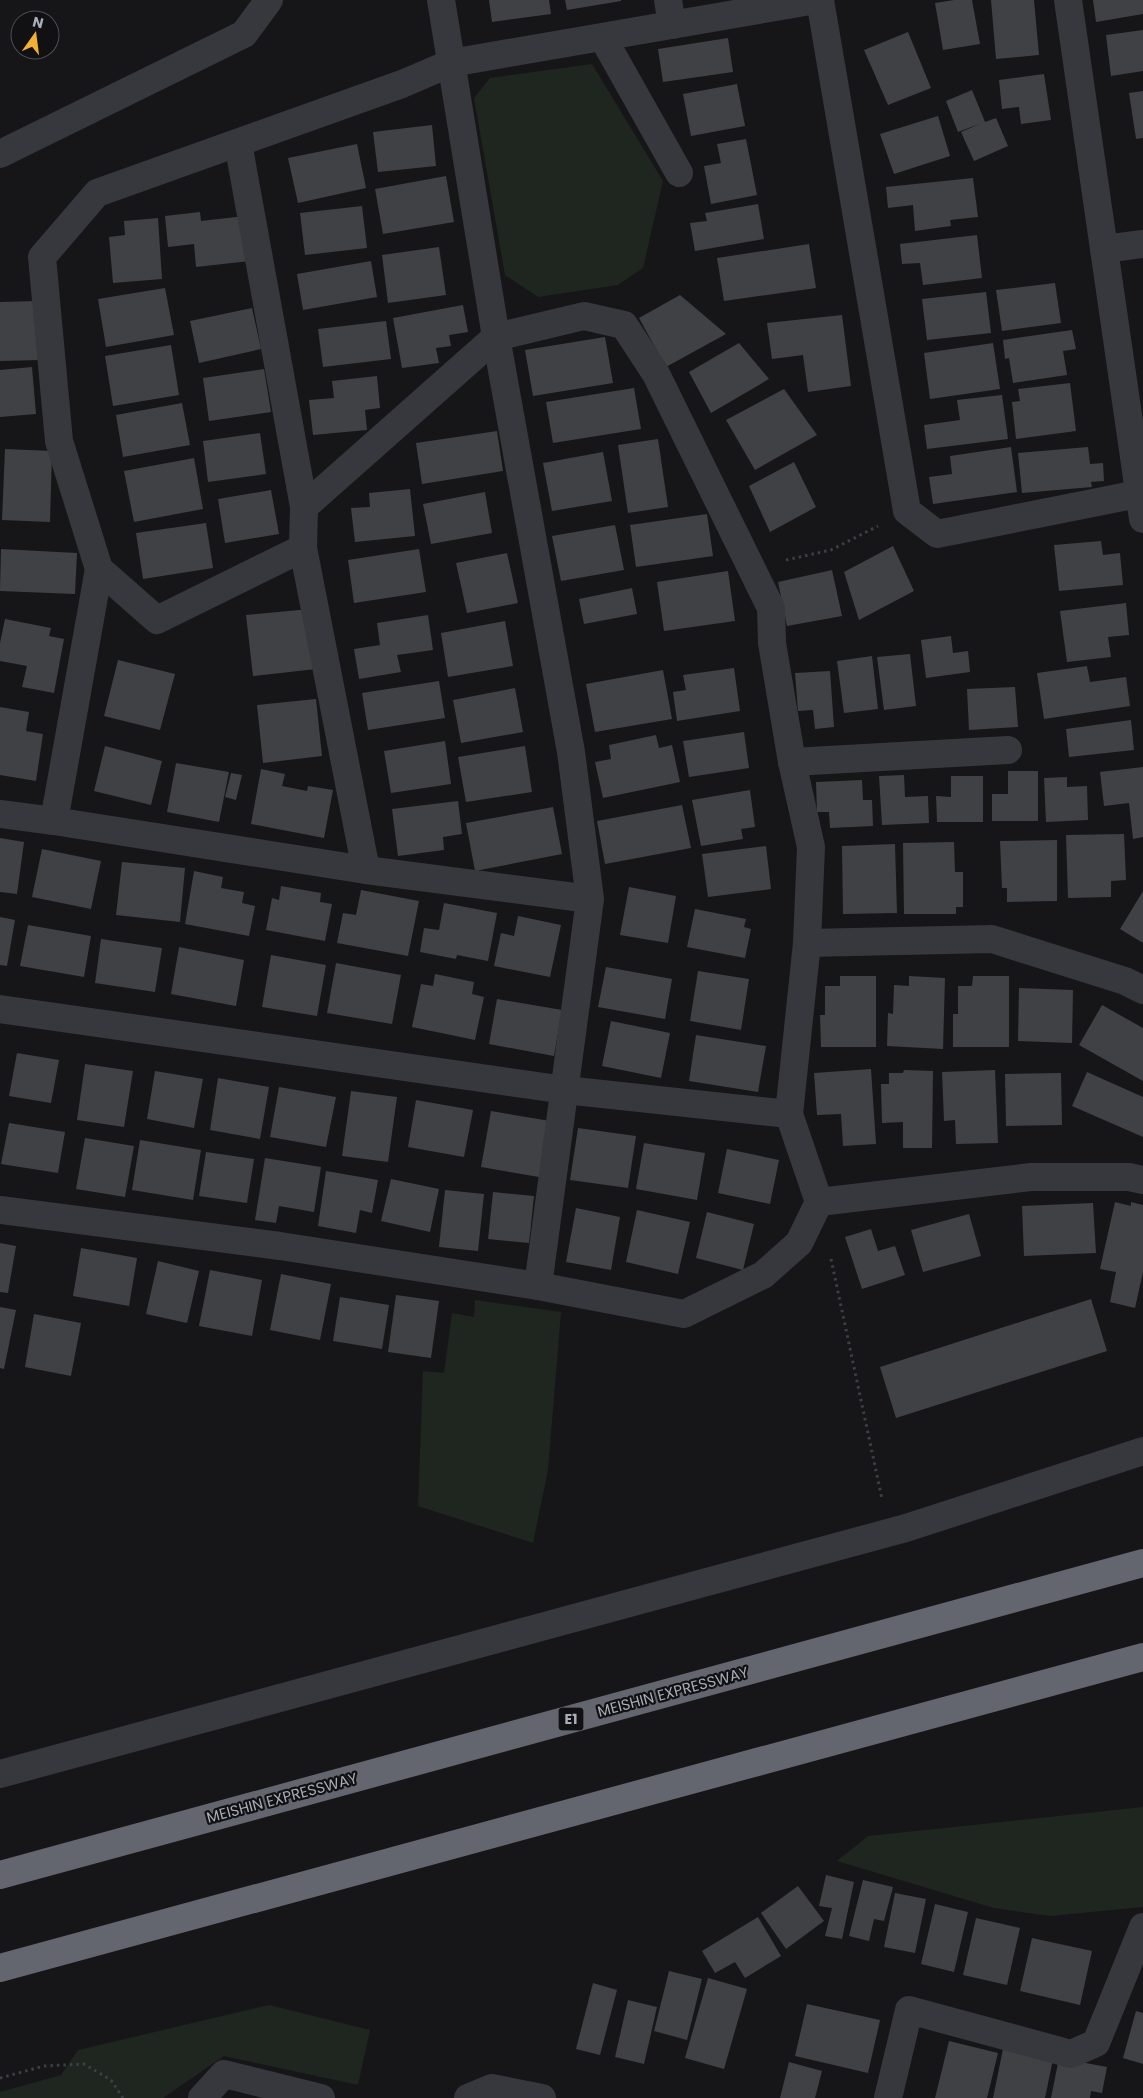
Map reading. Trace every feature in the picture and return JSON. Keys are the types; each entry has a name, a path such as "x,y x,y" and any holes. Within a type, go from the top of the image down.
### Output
{"highway":[{"name":"MEISHIN EXPRESSWAY","path":"0,1875 1143,1563"},
{"path":"0,1968 1143,1657"}],"street":[{"path":"0,154 244,34 269,0"},
{"path":"441,0 496,337 571,752 590,899 538,1286"},
{"path":"54,821 99,569 59,441 42,257 97,193 402,84 451,63 603,38 670,12 816,0"},
{"path":"820,0 907,511 937,534 1142,502 1068,0"},
{"path":"603,38 680,172"},
{"path":"238,143 304,507 303,548 366,870"},
{"path":"1104,249 1143,244"},
{"path":"0,1210 280,1246 538,1286 684,1314 763,1275 799,1243 819,1202 789,1114 807,943 811,847 792,762 772,643 771,608 656,374 624,325 584,316 496,337 304,507"},
{"path":"99,569 157,620 303,548"},
{"path":"792,762 1008,750"},
{"path":"0,814 366,870 590,899"},
{"path":"807,943 992,939 1124,981 1143,990"},
{"path":"0,1009 565,1090 789,1114"},
{"path":"819,1202 1031,1177 1128,1177 1143,1180"},
{"path":"0,1774 889,1532 1143,1451"},
{"path":"888,2098 910,2010 1072,2054 1096,2043 1143,1927"},
{"path":"202,2098 224,2074 322,2098"},
{"path":"468,2098 492,2088 542,2098"}],"path":[{"path":"751,567 831,550 907,511"},
{"path":"819,1202 889,1532"},
{"path":"0,2078 44,2066 84,2064 111,2080 123,2098"}],"shaded area":[{"path":"592,64 663,181 643,268 618,285 538,297 505,275 474,98 490,78"},
{"path":"475,1300 561,1312 548,1470 533,1543 418,1506 423,1371 444,1373 452,1313 474,1317"},
{"path":"1143,1807 1143,1907 1050,1916 994,1908 837,1861 868,1836"},
{"path":"269,2005 370,2030 358,2085 224,2056 163,2098 0,2098 0,2092 61,2075 78,2050"}],"building":[{"path":"489,0 549,0 551,14 492,22"},
{"path":"565,0 621,0 621,1 567,10"},
{"path":"972,0 980,44 943,50 935,3"},
{"path":"991,0 1034,0 1039,55 996,59"},
{"path":"1093,0 1143,0 1143,14 1096,22"},
{"path":"1143,30 1143,71 1111,76 1106,35"},
{"path":"908,32 931,88 888,105 864,50"},
{"path":"728,38 733,72 663,82 658,49"},
{"path":"1044,74 1051,120 1021,124 1019,107 1002,109 999,80"},
{"path":"737,84 745,126 691,136 683,94"},
{"path":"972,90 985,122 996,118 1008,146 974,161 961,132 982,123 958,132 946,101"},
{"path":"1143,91 1143,138 1136,139 1129,93"},
{"path":"938,116 950,156 894,174 880,134"},
{"path":"432,125 436,166 378,172 373,132"},
{"path":"746,139 757,195 711,204 704,166 721,163 717,144"},
{"path":"357,144 366,188 298,203 288,158"},
{"path":"446,176 454,222 383,234 375,189"},
{"path":"973,178 978,217 950,220 951,226 915,231 913,205 888,208 886,187"},
{"path":"758,204 764,239 695,251 690,223 707,221 705,213"},
{"path":"362,206 367,248 305,255 300,213"},
{"path":"200,212 201,221 245,216 250,261 196,267 194,244 168,247 165,216"},
{"path":"158,218 162,279 113,283 109,237 125,235 124,221"},
{"path":"977,235 982,278 923,285 920,263 902,264 900,244"},
{"path":"809,244 816,288 724,301 717,258"},
{"path":"439,247 446,295 388,303 382,255"},
{"path":"371,261 377,297 303,310 297,274"},
{"path":"1055,283 1061,323 1002,331 996,290"},
{"path":"165,288 174,335 106,347 98,299"},
{"path":"986,292 991,333 927,340 922,299"},
{"path":"680,295 726,334 666,367 639,318"},
{"path":"37,301 40,360 0,361 0,302"},
{"path":"463,305 468,332 449,335 451,346 436,348 439,363 402,368 393,318"},
{"path":"252,308 261,349 199,363 190,321"},
{"path":"842,315 851,386 808,392 803,355 772,359 767,323"},
{"path":"386,321 391,359 323,367 318,329"},
{"path":"1072,330 1076,349 1063,351 1067,375 1013,383 1009,358 1005,359 1003,340"},
{"path":"605,337 613,383 533,396 525,350"},
{"path":"739,343 769,379 711,413 689,372"},
{"path":"993,343 1000,389 930,399 924,353"},
{"path":"171,345 179,395 113,406 105,356"},
{"path":"32,367 36,414 0,417 0,370"},
{"path":"264,369 271,412 209,421 203,378"},
{"path":"377,376 380,408 365,410 367,430 313,435 309,400 334,398 332,381"},
{"path":"1070,383 1076,431 1016,439 1012,402 1020,401 1018,389"},
{"path":"634,388 641,429 553,443 546,402"},
{"path":"784,389 817,435 755,470 726,420"},
{"path":"1002,395 1008,439 927,449 924,425 960,420 957,400"},
{"path":"182,403 190,445 123,457 116,415"},
{"path":"497,431 503,471 422,484 416,443"},
{"path":"260,433 266,474 208,482 203,441"},
{"path":"658,439 668,507 628,513 618,445"},
{"path":"1011,447 1017,492 933,504 929,477 952,474 950,456"},
{"path":"1088,447 1090,464 1103,463 1104,481 1091,482 1092,487 1022,493 1018,453"},
{"path":"5,449 52,451 50,522 2,520"},
{"path":"603,452 612,501 552,511 543,463"},
{"path":"194,458 203,509 134,522 124,471"},
{"path":"794,462 816,507 770,532 749,486"},
{"path":"410,489 415,536 355,542 351,508 370,507 369,493"},
{"path":"271,490 279,534 225,543 218,499"},
{"path":"485,492 492,533 431,544 423,504"},
{"path":"707,514 713,556 636,567 630,525"},
{"path":"206,523 213,568 143,579 136,533"},
{"path":"615,525 624,570 561,581 552,536"},
{"path":"1101,541 1103,555 1120,553 1123,585 1059,591 1054,545"},
{"path":"893,546 914,591 859,620 844,572"},
{"path":"1,549 77,553 75,594 0,591"},
{"path":"419,549 426,592 354,603 348,560"},
{"path":"507,553 518,603 467,613 456,563"},
{"path":"832,570 842,616 787,626 778,582"},
{"path":"728,571 735,621 664,631 657,582"},
{"path":"632,588 637,614 584,624 579,599"},
{"path":"1126,603 1129,635 1108,637 1111,657 1067,662 1060,611"},
{"path":"310,609 316,669 253,676 246,615"},
{"path":"428,615 433,650 397,655 401,672 359,679 354,649 380,645 377,623"},
{"path":"5,619 51,628 49,636 64,639 54,693 22,687 27,666 0,661 0,643"},
{"path":"505,621 513,666 448,677 441,633"},
{"path":"951,636 953,653 968,651 970,672 926,678 921,640"},
{"path":"910,654 916,706 884,710 877,657"},
{"path":"872,656 878,709 844,713 837,661"},
{"path":"118,660 175,674 160,730 104,716"},
{"path":"1087,666 1090,682 1126,677 1130,706 1044,719 1037,673"},
{"path":"734,668 740,711 677,721 673,692 686,690 683,675"},
{"path":"663,670 672,719 595,732 586,684"},
{"path":"830,671 834,727 815,729 813,710 798,711 795,673"},
{"path":"439,681 445,718 368,730 362,693"},
{"path":"1015,687 1018,727 969,730 967,689"},
{"path":"515,688 523,732 461,743 453,700"},
{"path":"316,699 322,756 263,763 257,705"},
{"path":"0,707 29,712 26,731 43,734 36,781 0,775"},
{"path":"1131,720 1134,750 1069,757 1066,729"},
{"path":"744,732 749,768 689,777 683,741"},
{"path":"656,735 659,748 672,745 680,782 603,798 595,762 611,759 609,745"},
{"path":"445,741 451,784 391,793 384,751"},
{"path":"105,746 162,761 151,805 94,791"},
{"path":"525,746 532,792 466,802 458,757"},
{"path":"176,763 229,772 219,822 167,812"},
{"path":"1143,767 1143,837 1133,839 1129,803 1104,806 1100,772"},
{"path":"261,769 285,774 282,786 307,791 308,786 333,790 324,838 251,824"},
{"path":"1008,771 1038,771 1038,821 992,821 992,794 1008,794"},
{"path":"231,773 242,775 236,800 225,797"},
{"path":"904,775 905,797 928,796 929,823 882,825 879,776"},
{"path":"951,776 983,776 983,822 937,822 936,796 951,797"},
{"path":"1067,777 1067,787 1087,786 1088,820 1046,822 1044,778"},
{"path":"862,780 863,800 872,800 873,826 830,828 829,812 817,812 816,782"},
{"path":"750,790 755,827 741,829 743,839 701,846 692,800"},
{"path":"458,801 462,834 443,837 444,850 398,856 392,809"},
{"path":"682,805 691,848 605,864 597,821"},
{"path":"553,807 562,854 475,871 466,823"},
{"path":"1124,834 1126,880 1111,881 1111,897 1068,898 1066,835"},
{"path":"0,838 24,842 17,894 0,892"},
{"path":"1057,840 1057,901 1007,902 1007,888 1002,888 1000,841"},
{"path":"954,842 955,872 963,872 963,907 956,907 956,914 904,914 903,843"},
{"path":"895,844 897,913 843,914 842,846"},
{"path":"766,846 771,889 708,897 702,854"},
{"path":"42,849 101,861 91,909 32,897"},
{"path":"122,862 185,868 180,922 116,915"},
{"path":"194,871 223,877 221,888 244,892 242,903 255,906 249,936 185,924"},
{"path":"281,886 321,893 320,902 332,904 325,941 266,930 272,898 279,900"},
{"path":"629,887 676,896 668,943 620,935"},
{"path":"361,890 419,901 408,956 337,943 343,913 356,915"},
{"path":"1143,891 1143,943 1120,929"},
{"path":"444,903 497,913 488,961 457,955 456,959 420,952 424,928 439,930"},
{"path":"695,909 746,919 744,927 751,929 745,958 687,947"},
{"path":"518,916 561,925 550,977 494,966 501,933 514,936"},
{"path":"0,917 15,920 7,966 0,965"},
{"path":"28,925 91,936 84,977 20,966"},
{"path":"101,939 162,948 155,992 95,983"},
{"path":"179,947 244,960 236,1006 171,994"},
{"path":"271,955 326,965 317,1016 262,1007"},
{"path":"336,963 401,975 392,1024 327,1013"},
{"path":"606,967 672,979 665,1019 598,1007"},
{"path":"698,971 749,979 741,1030 690,1021"},
{"path":"435,974 474,982 472,994 484,997 475,1040 412,1027 421,984 433,986"},
{"path":"840,976 876,976 876,1047 821,1047 820,1015 825,1015 825,986 840,986"},
{"path":"909,976 945,978 943,1049 887,1046 888,1013 893,1014 894,985 909,986"},
{"path":"973,976 1009,976 1009,1047 953,1047 953,1014 958,1014 958,986 972,986"},
{"path":"1019,988 1073,990 1072,1043 1018,1041"},
{"path":"497,999 562,1010 554,1056 489,1044"},
{"path":"1102,1005 1143,1028 1143,1081 1079,1045"},
{"path":"611,1021 670,1033 661,1078 602,1066"},
{"path":"696,1035 766,1046 758,1092 689,1081"},
{"path":"17,1053 59,1060 51,1103 9,1096"},
{"path":"85,1064 133,1071 124,1127 77,1120"},
{"path":"871,1069 876,1144 843,1146 841,1114 817,1115 814,1073"},
{"path":"904,1070 933,1071 932,1148 903,1148 903,1122 882,1123 881,1084 889,1084 889,1073 903,1073"},
{"path":"995,1070 998,1143 956,1144 955,1120 944,1121 942,1072"},
{"path":"155,1071 203,1079 194,1128 147,1119"},
{"path":"1087,1072 1143,1097 1143,1137 1072,1106"},
{"path":"1061,1073 1062,1125 1006,1126 1005,1074"},
{"path":"218,1078 269,1087 260,1139 210,1130"},
{"path":"279,1087 336,1097 326,1147 270,1137"},
{"path":"351,1091 397,1097 388,1162 342,1156"},
{"path":"416,1100 473,1110 464,1157 408,1147"},
{"path":"491,1111 556,1122 545,1178 481,1167"},
{"path":"9,1123 65,1132 58,1173 1,1164"},
{"path":"578,1128 636,1136 628,1188 570,1180"},
{"path":"85,1138 134,1146 125,1197 76,1189"},
{"path":"140,1140 201,1150 193,1200 132,1190"},
{"path":"644,1143 705,1153 697,1200 636,1189"},
{"path":"727,1149 779,1160 770,1204 718,1193"},
{"path":"206,1152 254,1159 247,1203 199,1196"},
{"path":"265,1158 321,1167 314,1212 279,1206 276,1223 255,1220"},
{"path":"326,1171 378,1180 372,1213 360,1210 356,1233 318,1226"},
{"path":"391,1179 439,1189 430,1232 381,1221"},
{"path":"445,1190 484,1194 478,1251 439,1247"},
{"path":"493,1192 534,1196 529,1243 488,1239"},
{"path":"1115,1202 1131,1206 1131,1202 1143,1205 1143,1272 1135,1308 1110,1302 1116,1272 1100,1269"},
{"path":"1093,1203 1096,1253 1024,1256 1022,1206"},
{"path":"576,1208 620,1217 611,1270 566,1262"},
{"path":"637,1210 690,1222 678,1274 626,1262"},
{"path":"707,1212 754,1224 743,1270 696,1258"},
{"path":"969,1214 981,1256 923,1272 911,1230"},
{"path":"871,1229 878,1251 895,1246 905,1275 862,1289 845,1237"},
{"path":"0,1243 16,1246 8,1293 0,1292"},
{"path":"81,1248 137,1258 129,1306 73,1296"},
{"path":"158,1261 199,1271 187,1323 146,1314"},
{"path":"210,1270 262,1280 252,1336 199,1326"},
{"path":"281,1274 331,1284 320,1340 270,1330"},
{"path":"396,1295 439,1301 431,1358 388,1352"},
{"path":"340,1297 389,1305 382,1349 333,1341"},
{"path":"1091,1299 1107,1351 896,1418 880,1367"},
{"path":"0,1307 16,1310 4,1369 0,1368"},
{"path":"34,1314 81,1323 71,1376 25,1367"},
{"path":"826,1875 854,1882 842,1939 825,1936 832,1908 819,1906"},
{"path":"863,1880 893,1887 884,1921 874,1919 869,1941 849,1936"},
{"path":"798,1886 824,1921 786,1949 761,1913"},
{"path":"895,1893 926,1899 915,1953 884,1947"},
{"path":"935,1904 968,1912 954,1972 921,1964"},
{"path":"758,1917 781,1956 745,1978 735,1962 715,1973 702,1951"},
{"path":"976,1918 1020,1928 1007,1985 963,1975"},
{"path":"1032,1938 1092,1951 1080,2005 1020,1991"},
{"path":"669,1971 702,1979 687,2040 654,2031"},
{"path":"708,1978 747,1989 724,2069 685,2058"},
{"path":"593,1983 617,1990 600,2055 576,2049"},
{"path":"628,2000 657,2007 644,2064 615,2057"},
{"path":"807,2004 880,2020 868,2073 795,2056"},
{"path":"1136,2011 1143,2013 1143,2064 1123,2058"},
{"path":"949,2041 998,2053 987,2098 935,2098"},
{"path":"1003,2049 1053,2059 1045,2098 993,2098"},
{"path":"1059,2058 1107,2067 1102,2093 1091,2091 1090,2098 1051,2098"},
{"path":"789,2062 822,2071 815,2098 780,2098"}]}
